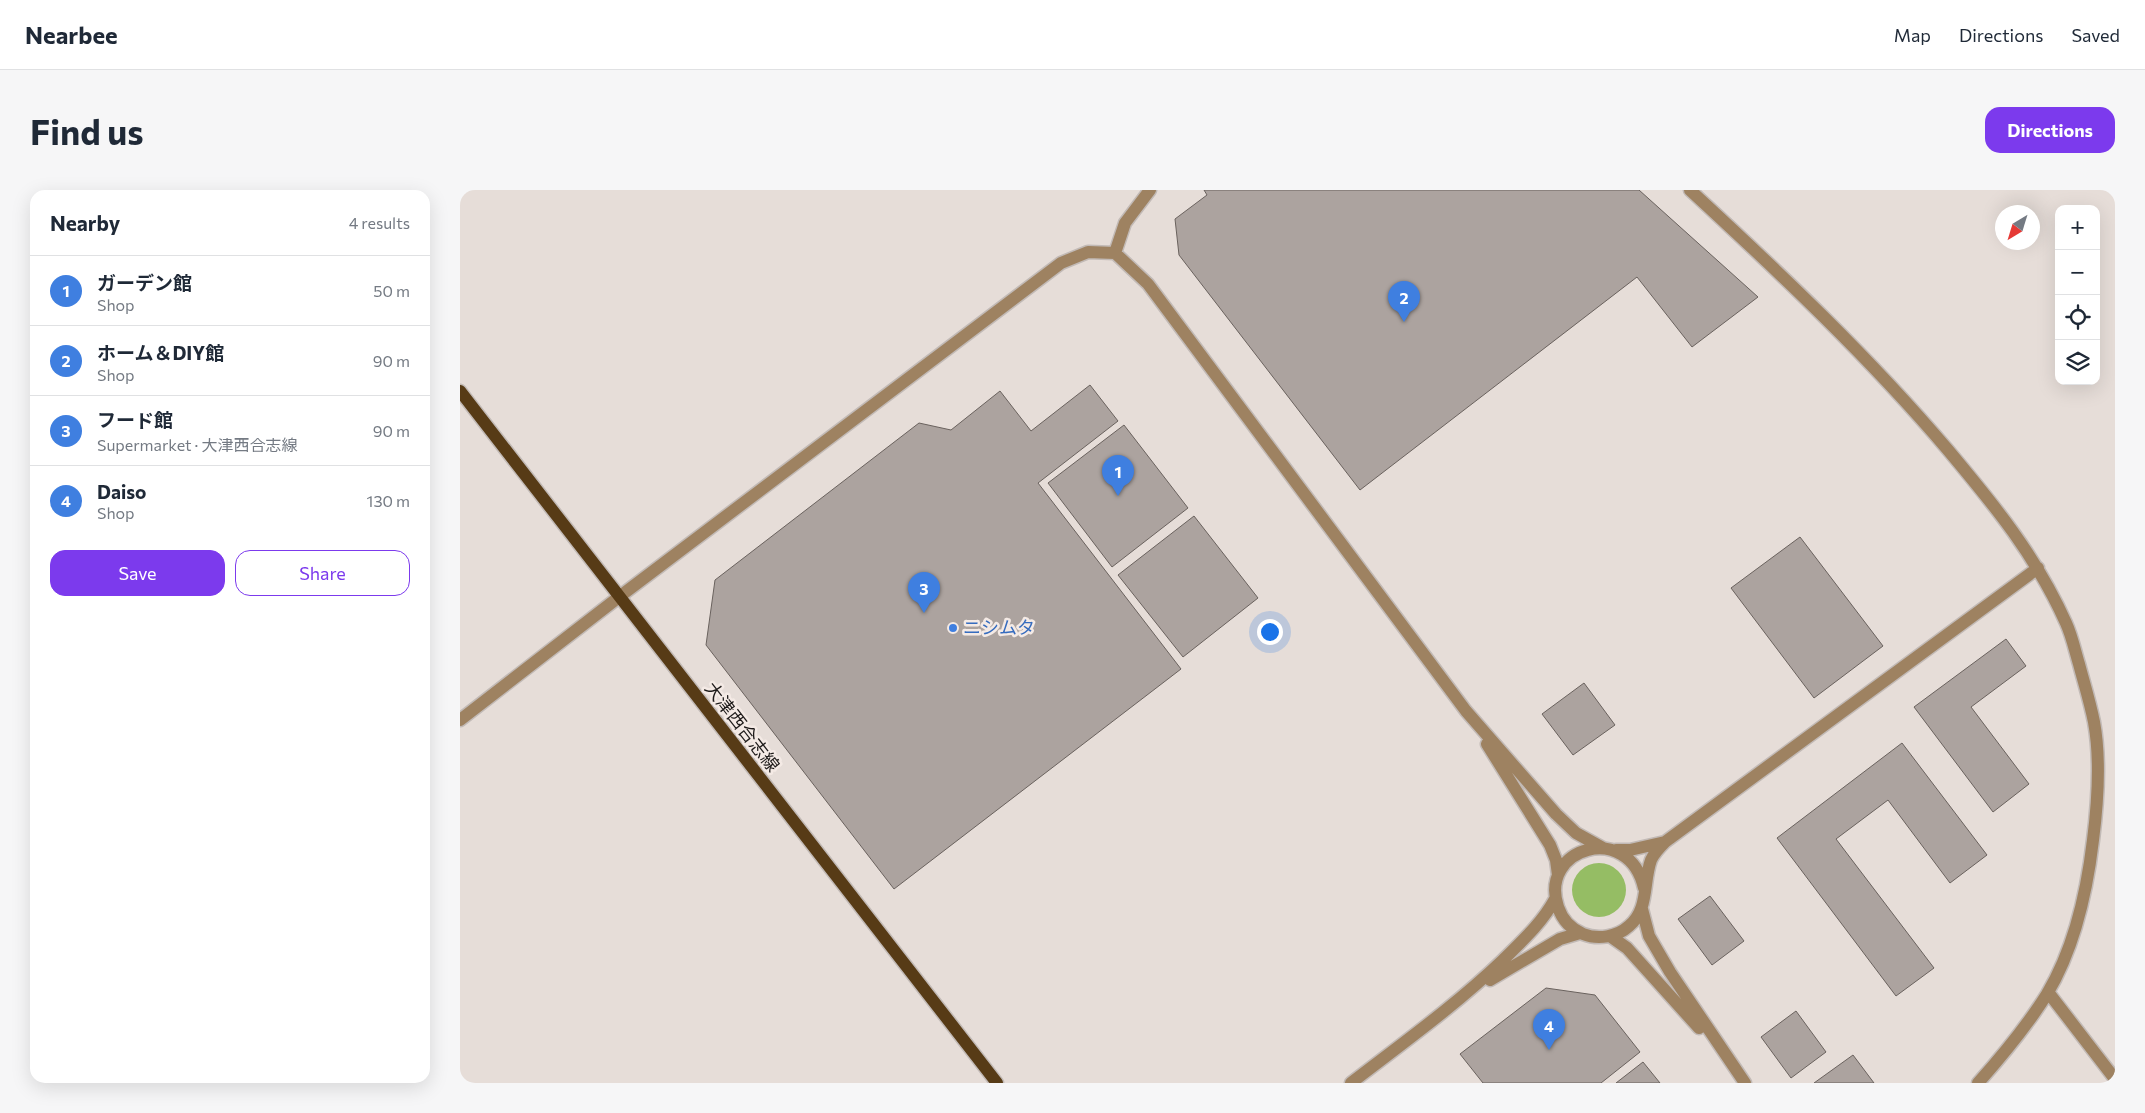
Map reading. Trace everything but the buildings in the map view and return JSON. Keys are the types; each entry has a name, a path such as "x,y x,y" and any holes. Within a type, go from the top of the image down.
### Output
{"main road":[{"name":"大津西合志線","path":"460,391 996,1083"}],"street":[{"path":"1115,253 1125,223 1150,190"},
{"path":"1690,190 1764,258 1876,368 1934,434 2012,527 2038,568 2067,625 2094,722 2098,768 2097,812 2090,867 2070,944 2048,992 2005,1053 1978,1083"},
{"path":"460,720 619,597 1061,263 1088,252 1115,253 1148,284 1466,711 1550,844 1556,860 1558,875"},
{"path":"1644,888 1652,857 1665,842 2038,568"},
{"path":"1466,711 1556,814 1576,833 1603,848"},
{"path":"1642,909 1629,927 1610,936 1590,936 1580,933 1568,924 1560,913 1555,899 1558,875 1566,863 1576,854 1589,848 1630,850 1665,842"},
{"path":"1616,850 1626,856 1642,876 1644,888 1642,909 1649,936 1728,1061"},
{"path":"1352,1083 1470,991 1528,936 1546,915 1555,899"},
{"path":"1470,991 1560,939 1580,933"},
{"path":"1610,936 1628,948 1728,1061 1745,1083"},
{"path":"2048,992 2115,1079"}],"green space":[{"path":"1594,863 1604,863 1614,867 1622,875 1626,890 1622,905 1614,913 1604,917 1594,917 1584,913 1576,905 1572,895 1572,885 1576,875 1584,867"}],"place":[{"name":"ホーム＆DIY館","path":"1404,322"},
{"name":"ガーデン館","path":"1118,496"},
{"name":"フード館","path":"924,613"},
{"name":"ニシムタ","path":"953,628"},
{"name":"Daiso","path":"1549,1050"}]}
